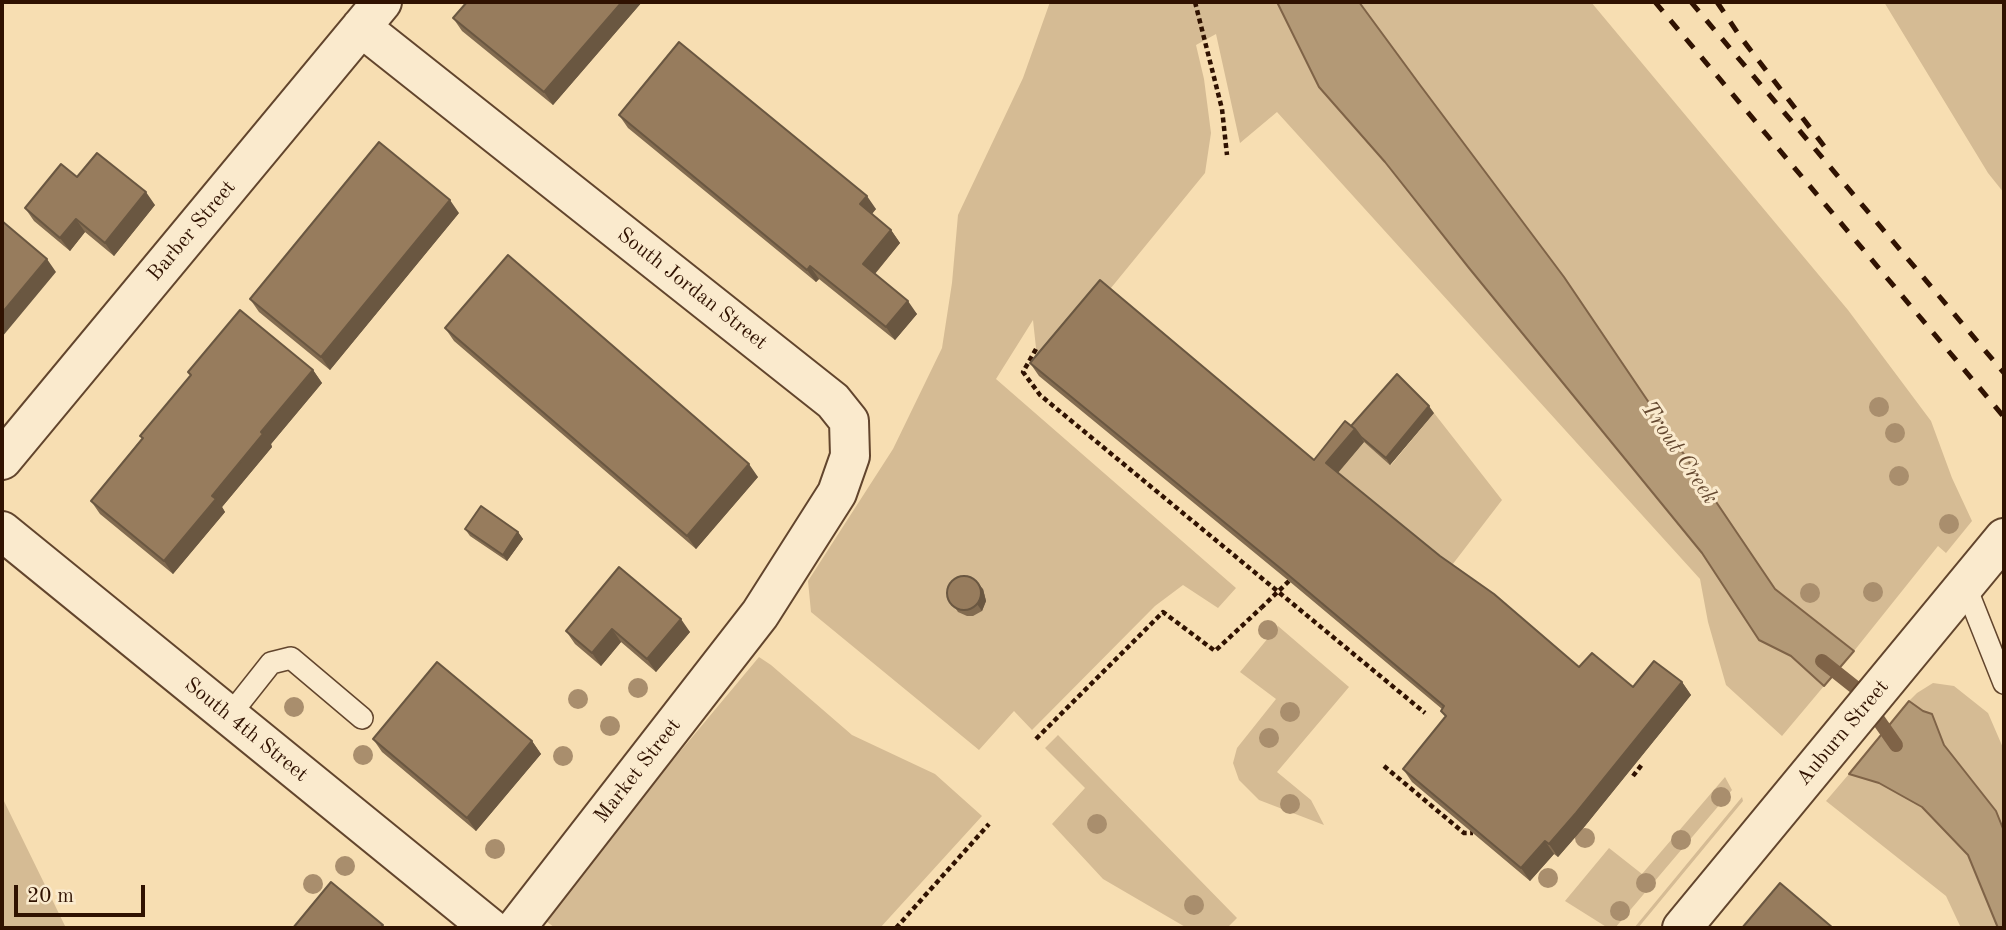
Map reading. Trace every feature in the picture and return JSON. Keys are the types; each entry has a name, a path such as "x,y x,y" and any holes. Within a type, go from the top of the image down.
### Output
{"street":[{"name":"Barber Street","path":"2,460 371,14"},
{"name":"South Jordan Street","path":"371,14 833,401 849,422 850,456 837,493 760,614"},
{"name":"South 4th Street","path":"2,531 490,928"},
{"name":"Auburn Street","path":"1682,928 2004,538"},
{"name":"Market Street","path":"516,928 760,614"}],"lane":[{"path":"1965,585 2004,683"},
{"path":"229,716 271,663 291,657 362,718"}],"path":[{"path":"1195,2 1222,109 1227,155"},
{"path":"1036,349 1023,372 1040,395 1425,713"},
{"path":"1036,739 1163,612 1215,651 1289,581"},
{"path":"1633,776 1643,763"},
{"path":"1384,766 1464,833 1473,833"},
{"path":"895,928 989,824"}],"shaded area":[{"path":"1050,2 1277,2 1319,87 1385,162 1702,553 1759,640 1791,656 1824,686 1782,736 1726,685 1708,622 1700,579 1277,112 1240,143 1216,34 1196,45 1204,79 1211,133 1205,173 1039,376 1033,320 996,379 1236,588 1218,608 1183,585 1155,606 1032,730 1014,711 979,750 811,612 808,581 893,449 942,348 952,283 958,215 1023,78"},
{"path":"1359,2 1591,2 1848,310 1931,421 1952,478 1972,521 1946,553 1938,546 1854,651 1775,589 1564,277"},
{"path":"1884,2 2004,2 2004,193 1988,173"},
{"path":"1434,413 1502,500 1449,569 1335,476 1364,442 1391,465"},
{"path":"1278,626 1349,687 1277,772 1311,800 1324,825 1259,800 1239,780 1233,763 1237,748 1276,699 1240,672"},
{"path":"759,657 852,735 935,774 982,816 880,928 555,928 546,921 663,772"},
{"path":"1933,683 1954,686 1988,713 2004,750 2004,831 1996,811 1944,745 1932,714 1909,701"},
{"path":"1058,735 1237,918 1227,928 1187,928 1103,879 1052,824 1085,788 1045,748"},
{"path":"1849,774 1879,783 1922,807 1968,855 1998,928 1961,928 1946,896 1826,801"},
{"path":"1725,777 1732,790 1615,928 1608,928 1565,901 1609,848 1642,874"},
{"path":"2,797 66,928 2,928"},
{"path":"1742,797 1743,801 1638,928 1634,928"}],"water":[{"path":"1277,2 1359,2 1564,277 1775,589 1854,651 1824,686 1791,656 1759,640 1702,553 1385,162 1319,87"},
{"path":"1909,701 1932,714 1944,745 1996,811 2004,831 2004,928 1998,928 1968,855 1922,807 1879,783 1849,774"}],"building":[{"path":"467,2 622,2 544,92 453,18"},
{"path":"679,42 867,196 860,204 891,230 863,264 908,301 886,327 810,266 807,270 619,115"},
{"path":"379,142 450,200 321,357 250,299"},
{"path":"97,153 146,192 105,243 76,219 60,238 25,208 61,164 77,177"},
{"path":"2,221 47,259 2,313"},
{"path":"508,255 749,464 687,536 445,328"},
{"path":"1100,280 1314,460 1345,421 1355,429 1326,463 1440,556 1494,594 1579,667 1592,653 1633,687 1654,661 1682,682 1576,813 1549,844 1545,841 1521,868 1403,769 1446,716 1441,711 1444,706 1030,363"},
{"path":"240,310 313,370 212,496 216,499 164,561 91,501 191,375 188,372"},
{"path":"1397,374 1429,406 1386,458 1351,426"},
{"path":"481,506 518,532 503,555 465,529"},
{"path":"619,567 681,619 647,659 612,629 592,653 566,631"},
{"path":"964,576 976,581 981,593 976,605 964,610 952,605 947,593 952,581"},
{"path":"437,662 532,741 467,818 373,739"},
{"path":"331,882 383,925 380,928 293,928"},
{"path":"1780,883 1833,928 1742,928"}],"waterway":[{"name":"Trout Creek","path":"1822,661 1856,688 1896,745"}],"railway":[{"path":"1655,2 2004,417"},
{"path":"1691,2 2004,373"},
{"path":"1717,2 1824,146"}]}
